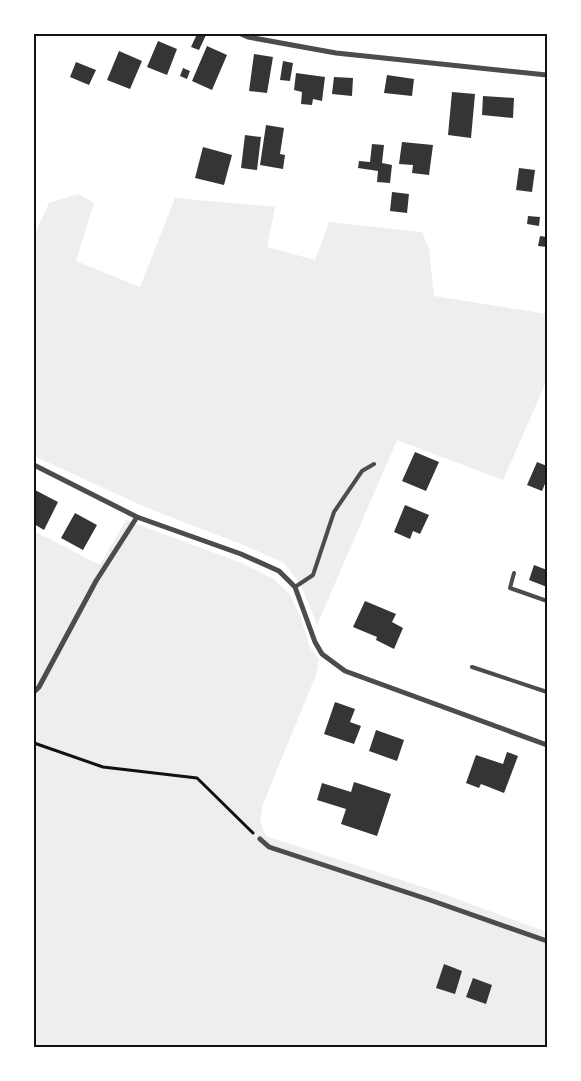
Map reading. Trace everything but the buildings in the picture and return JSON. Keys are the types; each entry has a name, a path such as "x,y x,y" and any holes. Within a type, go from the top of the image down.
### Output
{"street":[{"path":"241,34 336,53 547,75"},
{"path":"34,465 137,517 241,554 279,571 295,587 315,642 322,654 345,671 547,745"},
{"path":"34,692 39,687 96,580 137,517"},
{"path":"260,839 269,847 430,900 547,942"}],"lane":[{"path":"295,587 313,575 334,512 362,471 374,464"},
{"path":"514,573 510,588 547,602"},
{"path":"472,667 547,692"}],"path":[{"path":"34,743 103,767 197,778 260,839"}],"shaded area":[{"path":"78,194 94,203 76,261 140,287 175,198 275,207 267,247 315,260 329,222 422,232 429,249 434,296 547,314 547,380 503,480 397,440 317,625 301,585 284,563 246,546 145,507 34,456 34,236 49,203"},
{"path":"126,520 239,562 272,578 289,593 300,615 310,648 319,659 316,675 263,804 260,822 266,836 435,891 547,932 547,1047 34,1047 34,531 100,565"}]}
